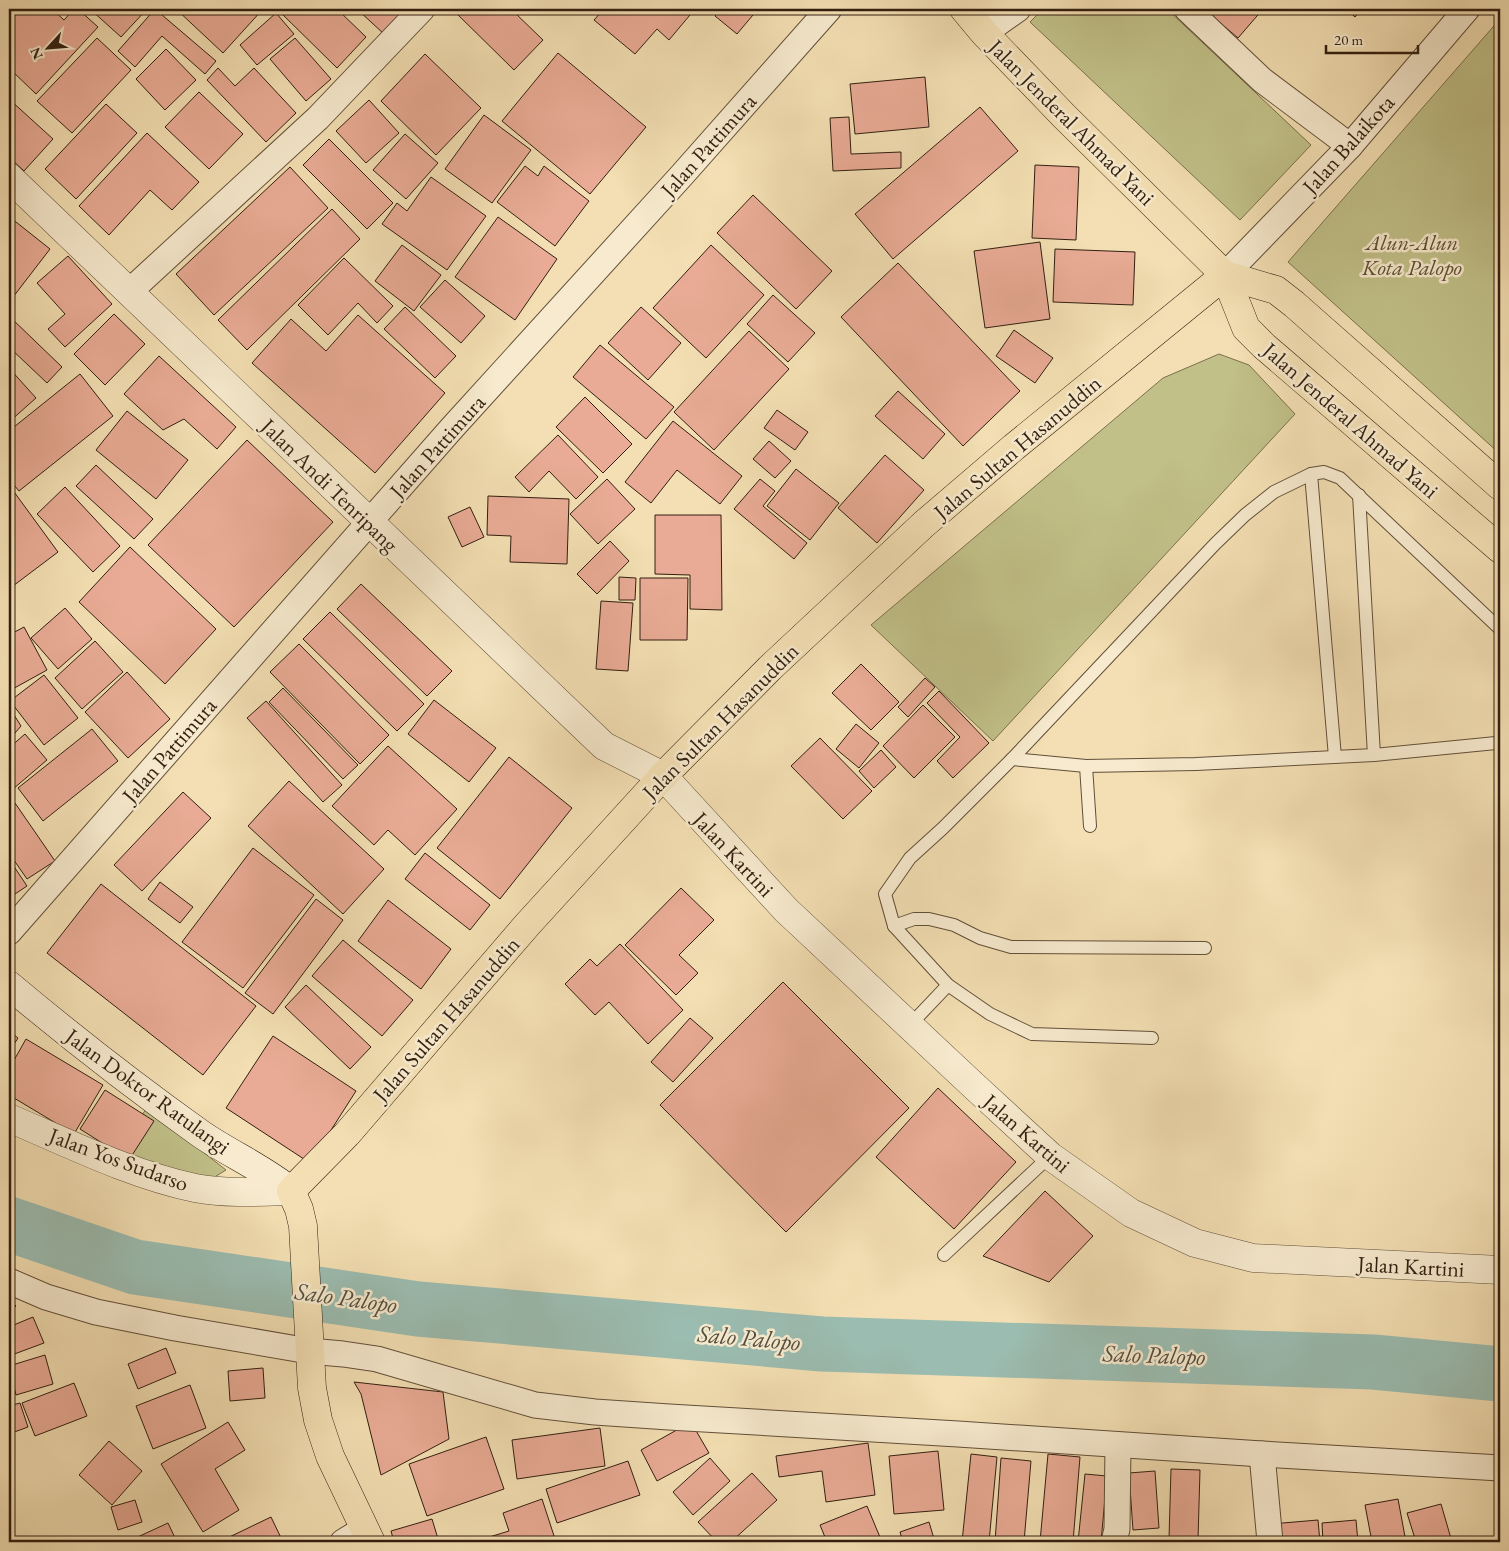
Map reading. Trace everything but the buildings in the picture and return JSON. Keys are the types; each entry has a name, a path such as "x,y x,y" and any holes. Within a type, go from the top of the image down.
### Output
{"highway":[{"name":"Jalan Jenderal Ahmad Yani","path":"964,9 984,33 1064,116 1225,274 1246,328 1264,346 1500,549"},
{"name":"Jalan Jenderal Ahmad Yani","path":"1225,274 1276,290 1500,486"},
{"name":"Jalan Sultan Hasanuddin","path":"290,1191 347,1134 527,925 663,776 770,668 924,524 1014,447 1225,274"},
{"path":"290,1191 299,1209 303,1226 312,1388 318,1420 359,1538"}],"street":[{"path":"130,291 318,118 422,9"},
{"name":"Jalan Pattimura","path":"9,932 452,428 701,154 829,9"},
{"path":"984,33 1018,9"},
{"path":"1187,9 1262,80 1350,146"},
{"name":"Jalan Balaikota","path":"1225,274 1350,146 1467,9"},
{"name":"Jalan Andi Tenripang","path":"9,177 604,746 663,776"},
{"name":"Jalan Kartini","path":"663,776 786,910 974,1086 1050,1156 1131,1213 1195,1243 1253,1258 1500,1270"},
{"name":"Jalan Doktor Ratulangi","path":"9,985 54,1023 203,1135 271,1176 290,1191"},
{"name":"Jalan Yos Sudarso","path":"9,1118 128,1168 196,1188 246,1193 290,1191"},
{"path":"9,1280 46,1296 96,1312 175,1328 309,1343 343,1354 377,1359 535,1405 669,1417 1500,1468"},
{"path":"1114,1542 1117,1529 1118,1445"},
{"path":"1262,1454 1270,1542"}],"lane":[{"path":"1152,1038 1032,1034 990,1014 948,985 894,926 885,894 910,858 1012,759 1215,544 1274,492 1311,474 1324,472 1340,478 1500,629"},
{"path":"1311,474 1335,757"},
{"path":"1359,495 1374,755"},
{"path":"1012,759 1086,766 1196,764 1374,755 1496,743"},
{"path":"1086,766 1090,826"},
{"path":"894,926 914,919 929,919 954,925 980,938 1011,947 1205,948"},
{"path":"910,1025 948,985"},
{"path":"944,1255 1050,1156"}],"green space":[{"path":"1043,9 1167,9 1311,145 1240,220 1030,22"},
{"name":"Alun-Alun Kota Palopo","path":"1500,19 1500,454 1288,262"},
{"path":"1219,354 1249,365 1295,414 993,741 871,625 1163,378"},
{"path":"147,1108 226,1170 208,1181 112,1155"}],"waterway":[{"name":"Salo Palopo","path":"9,1224 135,1267 418,1309 822,1344 1373,1362 1500,1374"}]}
